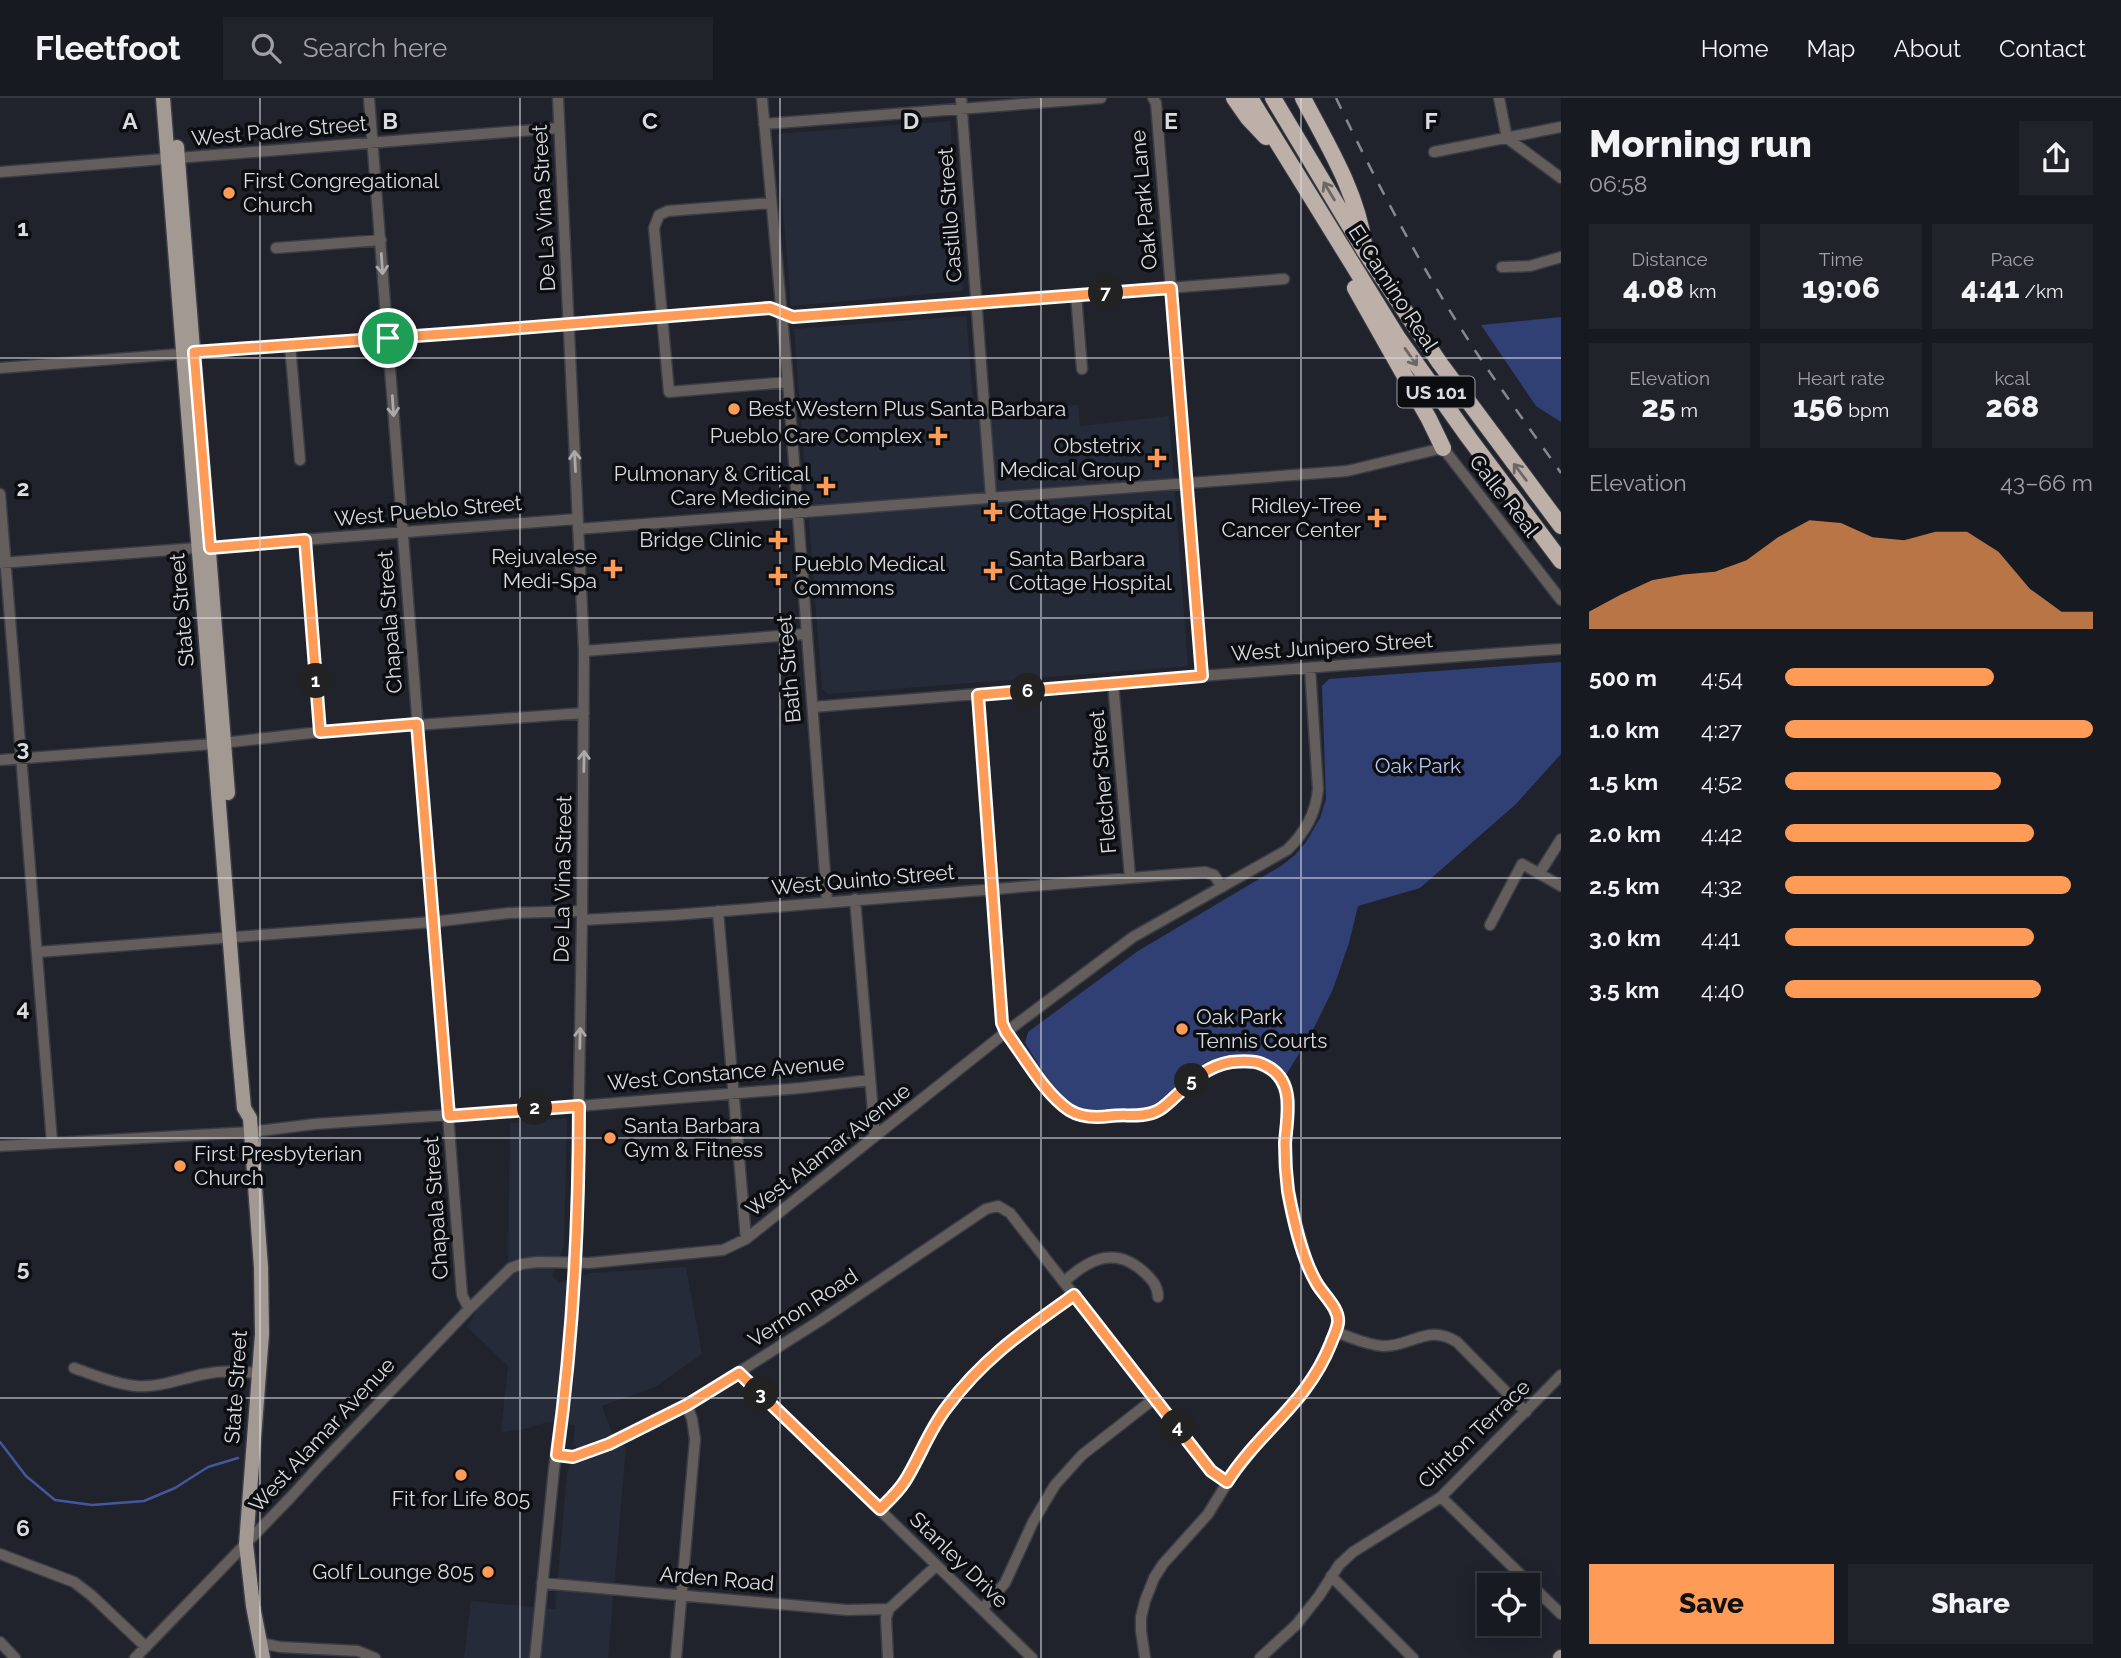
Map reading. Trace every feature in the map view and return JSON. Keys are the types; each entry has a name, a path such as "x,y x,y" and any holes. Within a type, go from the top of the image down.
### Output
{"highway":[{"path":"1234,98 1248,118 1289,162"},
{"name":"El Camino Real","path":"1250,98 1426,379 1561,561"},
{"name":"El Camino Real","path":"1273,98 1364,250 1439,362 1561,526"},
{"path":"1303,98 1332,153 1360,219 1364,250"},
{"path":"1322,216 1356,291 1443,448"}],"main road":[{"name":"State Street","path":"163,98 173,159 235,936 243,1099 250,1125 261,1267 262,1322 246,1544 251,1593 262,1651"},
{"name":"State Street","path":"173,98 173,159"}],"street":[{"name":"Chapala Street","path":"369,98 462,1295 469,1308"},
{"name":"De La Vina Street","path":"536,1658 576,1262 582,915 584,651 558,98"},
{"name":"Bath Street","path":"762,98 788,382 827,901"},
{"path":"764,124 961,104 1101,98"},
{"name":"Oak Park Lane","path":"1153,98 1156,103 1202,676"},
{"path":"1499,98 1507,138 1561,178"},
{"name":"Castillo Street","path":"961,104 991,497"},
{"path":"1434,152 1561,127"},
{"name":"West Padre Street","path":"0,172 559,128"},
{"path":"771,203 668,211 656,218 654,228 661,317 669,392 788,382"},
{"path":"276,248 381,240"},
{"path":"1502,267 1530,265 1561,257"},
{"path":"0,368 770,308 793,317 1284,279"},
{"path":"1076,295 1082,369"},
{"path":"290,345 300,460"},
{"name":"West Pueblo Street","path":"3,563 402,531 797,512 1347,471 1443,448"},
{"name":"Calle Real","path":"1443,448 1561,600"},
{"path":"0,494 3,563 22,757 52,1142"},
{"path":"305,540 320,732"},
{"path":"584,651 805,634"},
{"name":"West Junipero Street","path":"813,707 1561,649"},
{"name":"West Alamar Avenue","path":"135,1658 469,1308 512,1268 538,1262 589,1263 723,1250 746,1238 1006,1032 1133,937 1287,850 1304,832 1313,814 1318,789 1310,668"},
{"name":"Fletcher Street","path":"1113,683 1130,877"},
{"path":"978,695 1002,1023 1006,1032 1055,1097 1072,1112 1086,1117 1143,1115 1154,1112 1164,1107 1195,1077 1224,1064 1246,1061 1273,1071 1281,1079 1289,1101 1285,1158 1289,1197 1308,1265 1337,1317 1335,1332 1311,1382 1252,1450 1227,1482 1208,1514 1163,1564 1148,1590 1141,1617 1145,1658"},
{"path":"0,760 218,744 417,724 584,713"},
{"path":"1539,874 1561,839"},
{"path":"1490,925 1522,864 1561,886"},
{"name":"West Quinto Street","path":"38,952 433,922 509,913 582,915 718,911 1205,872 1214,875 1223,887"},
{"path":"855,899 875,1136"},
{"path":"718,911 746,1238"},
{"name":"West Constance Avenue","path":"0,1146 250,1125 449,1116 733,1094 870,1080"},
{"name":"Vernon Road","path":"557,1455 573,1457 609,1444 687,1405 986,1209 998,1206 1007,1209 1065,1281"},
{"path":"1158,1297 1153,1282 1138,1267 1114,1257 1087,1264 1065,1281 1211,1471 1227,1482"},
{"path":"880,1509 905,1481 932,1429 967,1382 1008,1342 1074,1295"},
{"path":"1335,1332 1382,1346 1393,1346 1431,1334 1447,1337 1457,1342 1526,1412"},
{"path":"74,1368 122,1384 137,1386 162,1385 225,1371 259,1373"},
{"name":"Stanley Drive","path":"739,1373 1032,1658"},
{"name":"Clinton Terrace","path":"1261,1658 1296,1625 1339,1564 1353,1552 1441,1497 1561,1376"},
{"path":"982,1609 1005,1583 1033,1521 1055,1485 1082,1455 1155,1398"},
{"path":"676,1658 695,1440 687,1405"},
{"path":"1441,1497 1561,1614"},
{"path":"0,1554 74,1582 146,1647"},
{"path":"888,1658 886,1618 889,1609 936,1566"},
{"path":"1331,1576 1413,1658"},
{"name":"Arden Road","path":"542,1583 847,1610 889,1609"},
{"path":"262,1651 280,1647 358,1651 375,1658"},
{"path":"2,1649 15,1658"}],"shaded area":[{"path":"950,121 963,291 791,306 777,134"},
{"name":"Cottage Hospital","path":"966,316 974,412 1078,405 1080,426 1169,416 1188,666 829,694 822,689 794,329"},
{"path":"567,1118 564,1246 552,1276 559,1283 591,1273 686,1267 702,1354 655,1387 602,1406 612,1433 626,1448 608,1658 464,1658 471,1601 555,1609 567,1474 576,1447 573,1444 575,1425 548,1422 502,1432 508,1366 467,1327 508,1260 510,1123"}],"green space":[{"path":"1561,317 1561,422 1536,406 1481,325"},
{"name":"Oak Park","path":"1561,662 1561,754 1516,804 1420,888 1358,906 1333,989 1311,1034 1286,1075 1277,1066 1254,1056 1229,1056 1205,1064 1194,1071 1168,1096 1152,1106 1117,1110 1091,1110 1075,1106 1054,1086 1025,1043 1028,1032 1138,951 1281,866 1306,842 1320,818 1326,799 1322,686 1329,679"}],"waterway":[{"path":"0,1442 26,1476 55,1500 92,1505 144,1501 175,1488 208,1467 238,1458"}],"railway":[{"path":"1336,98 1385,196 1439,293 1478,355 1561,473"}],"place":[{"name":"First Congregational Church","path":"229,193"},
{"name":"Best Western Plus Santa Barbara","path":"734,409"},
{"name":"Pueblo Care Complex","path":"938,436"},
{"name":"Obstetrix Medical Group","path":"1157,458"},
{"name":"Pulmonary & Critical Care Medicine","path":"826,486"},
{"name":"Cottage Hospital","path":"993,512"},
{"name":"Ridley-Tree Cancer Center","path":"1377,518"},
{"name":"Bridge Clinic","path":"778,540"},
{"name":"Rejuvalese Medi-Spa","path":"613,569"},
{"name":"Santa Barbara Cottage Hospital","path":"993,571"},
{"name":"Pueblo Medical Commons","path":"778,576"},
{"name":"Oak Park Tennis Courts","path":"1182,1029"},
{"name":"Santa Barbara Gym & Fitness","path":"610,1138"},
{"name":"First Presbyterian Church","path":"180,1166"},
{"name":"Fit for Life 805","path":"461,1475"},
{"name":"Golf Lounge 805","path":"488,1572"}],"route":[{"path":"1171,288 1202,676 978,695 1002,1023 1043,1082 1063,1105 1086,1117 1143,1115 1154,1112 1164,1107 1195,1077 1214,1067 1235,1062 1246,1061 1270,1068 1281,1079 1288,1095 1285,1158 1289,1197 1308,1265 1314,1280 1334,1309 1338,1324 1319,1368 1300,1398 1263,1437 1227,1482 1211,1471 1074,1295 1008,1342 967,1382 932,1429 905,1481 880,1509 739,1373 687,1405 609,1444 571,1458 557,1455 576,1262 579,1106 449,1116 417,724 320,732 305,540 210,548 194,352 388,338 770,308 793,317 1171,288"}]}
